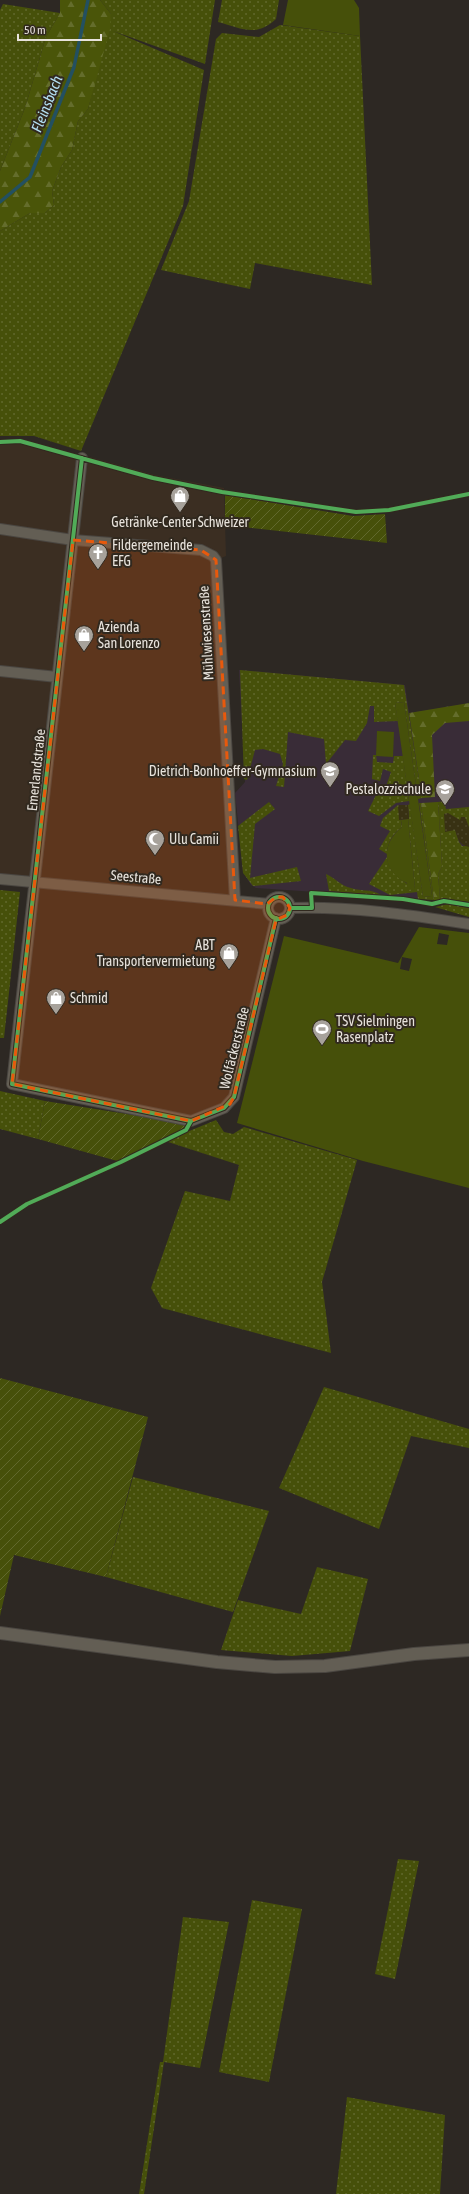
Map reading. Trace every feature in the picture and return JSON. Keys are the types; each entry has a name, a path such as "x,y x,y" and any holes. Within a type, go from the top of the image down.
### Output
{"street":[{"name":"Emerlandstraße","path":"12,1084 82,458"},
{"name":"Mühlwiesenstraße","path":"0,529 73,540 200,550 213,556 216,560 235,900"},
{"path":"0,671 57,677"},
{"name":"Seestraße","path":"0,879 269,904 273,899 283,898 288,902 290,908"},
{"path":"269,904 270,914 276,918 284,918 290,908 328,908 396,913 469,924"},
{"name":"Wolfäckerstraße","path":"12,1084 191,1121 224,1108 234,1097 276,918"},
{"path":"0,1633 217,1662 275,1667 325,1666 414,1654 469,1650"}],"highlighted area":[{"path":"73,540 201,550 216,560 235,900 267,904 276,897 283,897 290,908 287,915 276,920 234,1097 230,1104 191,1121 12,1084"}],"shaded area":[{"path":"8,440 83,455 155,475 224,488 226,556 216,560 235,900 268,908 273,917 234,1097 201,1119 12,1084 35,882 0,879 0,441"},
{"name":"Dietrich-Bonhoeffer-Gymnasium","path":"239,670 405,685 409,713 469,705 469,902 447,898 435,900 256,888 251,885 243,872 235,793 245,782"}],"green space":[{"path":"60,0 100,0 111,14 110,29 88,109 78,121 72,150 61,167 52,191 54,205 45,213 30,213 0,231 0,171 25,108 46,37 60,13"},
{"path":"100,0 215,0 205,64 113,31 204,70 183,206 81,451 34,436 0,436 0,231 30,213 45,213 54,205 52,191 61,167 72,150 78,121 88,109 111,14"},
{"path":"222,0 279,0 276,19 269,25 255,30 241,29 218,22"},
{"path":"288,0 354,0 359,8 360,36 283,25"},
{"path":"3,4 60,13 46,37 25,108 0,171 0,10"},
{"path":"280,25 360,36 372,285 255,263 250,289 161,270 189,201 216,39 222,33 259,37"},
{"path":"225,495 353,516 385,514 387,543 225,525"},
{"path":"240,670 404,685 422,798 418,799 404,702 395,703 398,721 374,722 374,706 370,706 367,723 356,741 345,740 326,764 324,739 288,732 284,787 276,786 283,764 280,754 263,749 255,750 247,780 244,779"},
{"path":"404,702 432,896 423,897 395,703"},
{"path":"469,703 469,721 445,723 432,735 435,797 422,798 409,713"},
{"path":"377,731 394,732 393,757 376,756"},
{"path":"373,755 376,755 377,762 393,763 394,756 403,756 409,801 396,803 379,816 368,811 376,795 383,795 391,772 383,769 380,781 372,779"},
{"path":"444,801 446,809 469,807 469,827 451,816 459,842 462,846 469,846 469,902 447,899 440,900 438,874 442,866 438,802"},
{"path":"269,802 275,809 255,824 250,878 297,867 301,881 253,886 243,873 238,826"},
{"path":"438,802 442,866 438,874 440,900 434,900 421,803"},
{"path":"419,803 421,803 434,900 418,899 417,892 390,895 369,884 387,857 390,868 393,872 415,889 408,819 408,805 410,804 423,897 432,896"},
{"path":"398,805 402,827 391,839 387,854 379,849 390,831 380,826 383,818"},
{"path":"408,819 415,889 408,890 407,883 393,872 389,865 387,849 390,841 402,827 401,820"},
{"path":"326,874 347,887 381,895 329,891"},
{"path":"0,890 20,892 4,1038 0,1038"},
{"path":"448,904 469,908 469,917 435,907"},
{"path":"419,927 469,933 469,1188 363,1161 237,1123 284,936 398,963","holes":["439,933 449,935 447,945 437,944","402,957 412,959 409,971 400,969"]},
{"path":"0,1091 45,1101 38,1139 0,1129"},
{"path":"45,1101 190,1124 186,1130 121,1162 38,1139"},
{"path":"216,1120 224,1132 233,1134 244,1127 357,1160 322,1282 331,1353 162,1308 151,1288 185,1191 230,1201 239,1165 165,1141"},
{"path":"0,1378 148,1417 106,1577 14,1555 0,1616"},
{"path":"324,1387 469,1429 469,1448 411,1436 379,1529 279,1488"},
{"path":"133,1477 269,1511 233,1612 106,1577"},
{"path":"317,1567 368,1579 350,1651 292,1656 221,1650 238,1600 301,1614"},
{"path":"398,1859 419,1861 395,1979 375,1974"},
{"path":"252,1900 302,1909 269,2082 219,2072"},
{"path":"183,1917 229,1922 200,2068 164,2062 144,2194 139,2194 160,2062 163,2062"},
{"path":"347,2097 445,2115 440,2194 336,2194"}],"sand":[{"path":"398,805 408,805 409,819 399,820"},
{"path":"448,813 460,820 461,817 465,817 469,827 469,847 461,843 455,830 445,832 444,814"}],"waterway":[{"name":"Fleinsbach","path":"0,202 30,177 74,67 88,0"}],"cycle path":[{"path":"0,442 20,441 153,478 222,492 356,512 389,510 469,494"},
{"path":"82,458 12,1084 191,1121 224,1108 234,1097 276,918"},
{"path":"290,908 312,908 311,893 403,899 432,904 444,901 469,905"},
{"path":"279,897 287,900 290,908 287,916 279,919 271,916 268,908 271,900 279,897"},
{"path":"0,1222 27,1204 121,1162 186,1130 191,1121"}],"place":[{"name":"Getränke-Center Schweizer","path":"180,513"},
{"name":"Fildergemeinde EFG","path":"98,570"},
{"name":"Azienda San Lorenzo","path":"84,652"},
{"name":"Dietrich-Bonhoeffer-Gymnasium","path":"330,788"},
{"name":"Pestalozzischule","path":"445,806"},
{"name":"Ulu Camii","path":"155,856"},
{"name":"ABT Transportervermietung","path":"229,970"},
{"name":"Schmid","path":"56,1015"},
{"name":"TSV Sielmingen Rasenplatz","path":"322,1046"}]}
